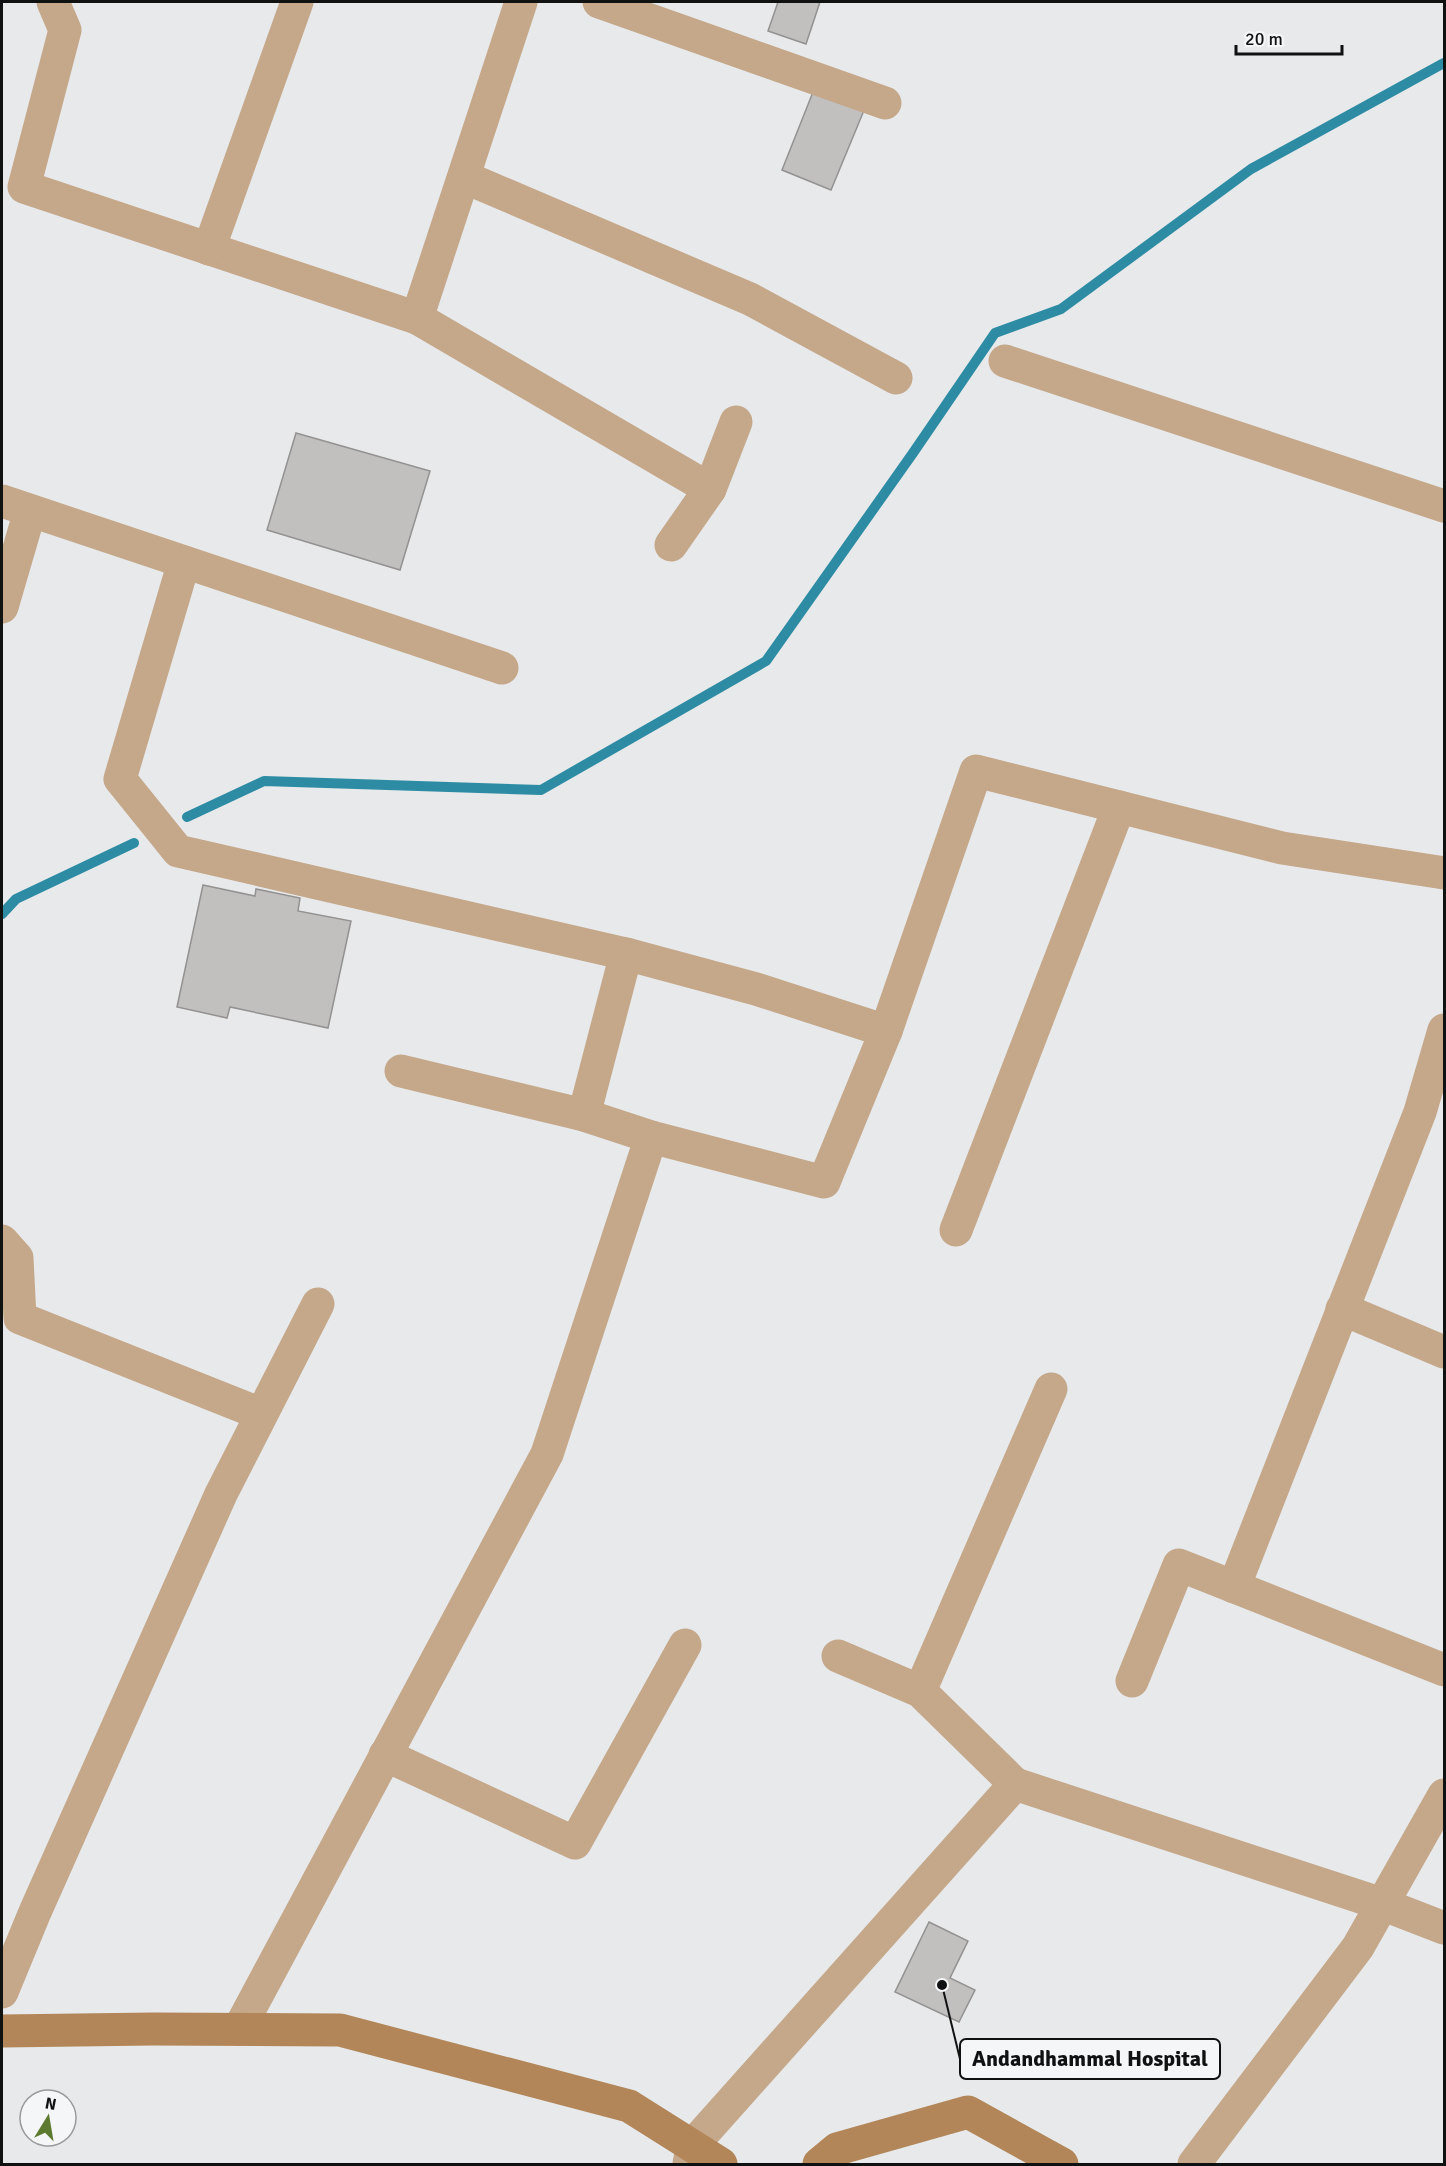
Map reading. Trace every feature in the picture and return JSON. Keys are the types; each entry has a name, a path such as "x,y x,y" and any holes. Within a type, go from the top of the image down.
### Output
{"street":[{"path":"53,2 65,30 24,187 417,318 710,489"},
{"path":"209,249 297,2"},
{"path":"417,318 521,2"},
{"path":"599,2 885,104"},
{"path":"464,177 750,299 896,378"},
{"path":"1005,361 1444,506"},
{"path":"671,544 710,489 736,422"},
{"path":"2,607 16,506 502,668"},
{"path":"184,562 120,779 178,851 626,954 756,989 886,1031"},
{"path":"401,1071 584,1114 651,1137 824,1182 886,1031 976,771 1282,848 1444,873"},
{"path":"956,1230 1119,807"},
{"path":"584,1114 626,954"},
{"path":"1234,1587 1420,1112 1444,1030"},
{"path":"239,2029 547,1454 651,1137"},
{"path":"2,1241 17,1258 21,1318 261,1414"},
{"path":"2,1992 35,1912 216,1505 318,1304"},
{"path":"1342,1309 1444,1352"},
{"path":"920,1691 1052,1389"},
{"path":"1132,1680 1179,1565 1444,1670"},
{"path":"385,1755 575,1843 685,1645"},
{"path":"838,1656 920,1691 1016,1784 1382,1904 1444,1928"},
{"path":"691,2155 1016,1784"},
{"path":"1194,2164 1358,1947 1444,1795"},
{"path":"2,2031 340,2030 629,2106 691,2155 721,2164"},
{"path":"819,2164 837,2148 968,2112 1062,2164"}],"building":[{"path":"778,2 820,2 806,44 768,31"},
{"path":"815,87 865,108 831,190 782,170"},
{"path":"296,433 430,471 400,570 267,530"},
{"path":"203,885 255,896 256,889 300,898 298,911 351,921 328,1028 230,1007 227,1018 177,1007"},
{"path":"929,1922 968,1941 950,1978 975,1990 959,2022 895,1992"}],"waterway":[{"path":"187,817 264,781 541,790 766,661 995,333 1061,309 1251,169 1444,63"},
{"path":"2,914 16,899 134,843"}],"place":[{"name":"Andandhammal Hospital","path":"942,1985"}]}
